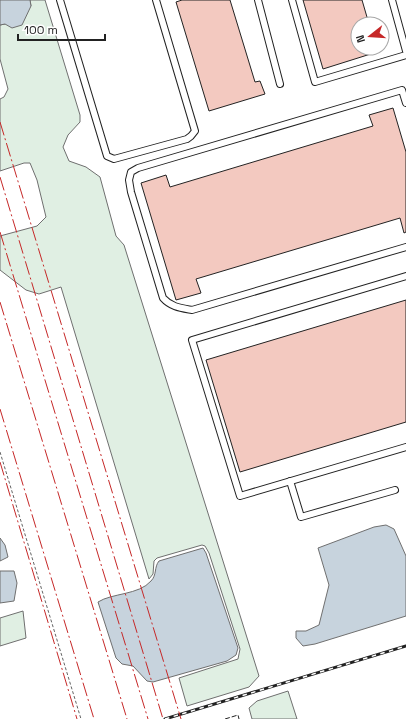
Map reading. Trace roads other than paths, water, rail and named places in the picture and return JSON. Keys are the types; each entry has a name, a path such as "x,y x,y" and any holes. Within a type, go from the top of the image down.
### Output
{"lane":[{"path":"61,0 108,156 114,159 187,139 195,131 156,0"},
{"path":"258,0 280,84"},
{"path":"292,0 315,82 406,55"},
{"path":"392,0 406,51"},
{"path":"406,103 402,90 138,168 131,172 129,180 130,192 163,298 170,305 179,308 192,310 406,247"},
{"path":"406,276 192,340 240,496 406,447"},
{"path":"290,481 301,517 395,490"}],"railway":[{"path":"165,719 406,646"}]}
